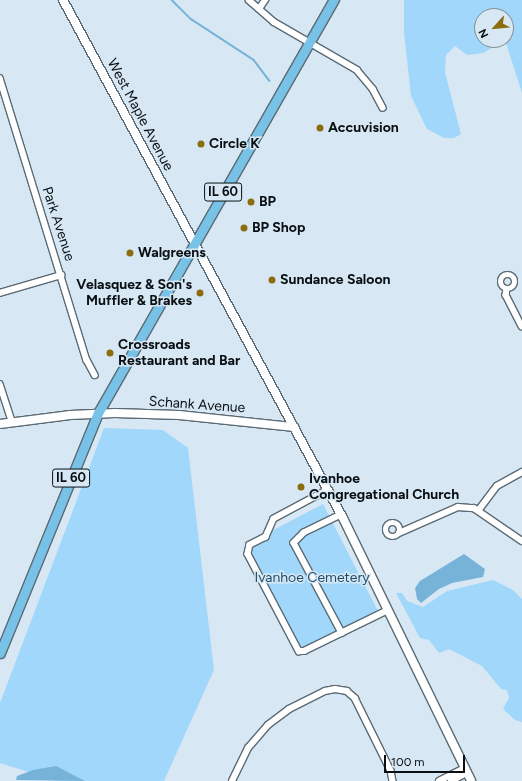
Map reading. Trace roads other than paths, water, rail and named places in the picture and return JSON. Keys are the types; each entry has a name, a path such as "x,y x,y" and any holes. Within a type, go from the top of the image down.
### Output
{"main road":[{"name":"West Maple Avenue","path":"63,0 328,490 468,774"},
{"name":"IL 60","path":"0,653 98,413 194,242 334,0"},
{"name":"Schank Avenue","path":"0,424 98,413 179,415 294,427"}],"street":[{"path":"249,0 274,22 357,70 373,89 383,108"},
{"path":"259,9 264,0"},
{"name":"Park Avenue","path":"0,78 87,360 95,375"},
{"path":"0,293 61,275"},
{"path":"507,289 506,295 522,326"},
{"path":"0,384 12,422"},
{"path":"478,510 496,486 522,472"},
{"path":"328,490 274,519 266,537 250,545 248,552 299,651 304,651 388,610"},
{"path":"399,533 457,507 478,510 522,541"},
{"path":"341,515 304,533 294,543 342,632"},
{"path":"232,781 248,748 268,725 289,709 335,689 347,691 355,698 391,771 393,781"},
{"path":"439,781 468,774"},
{"path":"451,781 468,774"}],"waterway":[{"path":"172,0 191,19 254,60 270,81"}],"place":[{"name":"Accuvision","path":"320,128"},
{"name":"Circle K","path":"201,144"},
{"name":"BP","path":"251,202"},
{"name":"BP Shop","path":"244,228"},
{"name":"Walgreens","path":"130,253"},
{"name":"Sundance Saloon","path":"272,280"},
{"name":"Velasquez & Son's Muffler & Brakes","path":"200,293"},
{"name":"Crossroads Restaurant and Bar","path":"110,353"},
{"name":"Ivanhoe Congregational Church","path":"301,487"}],"park label":[{"name":"Ivanhoe Cemetery","path":"312,578"}]}
